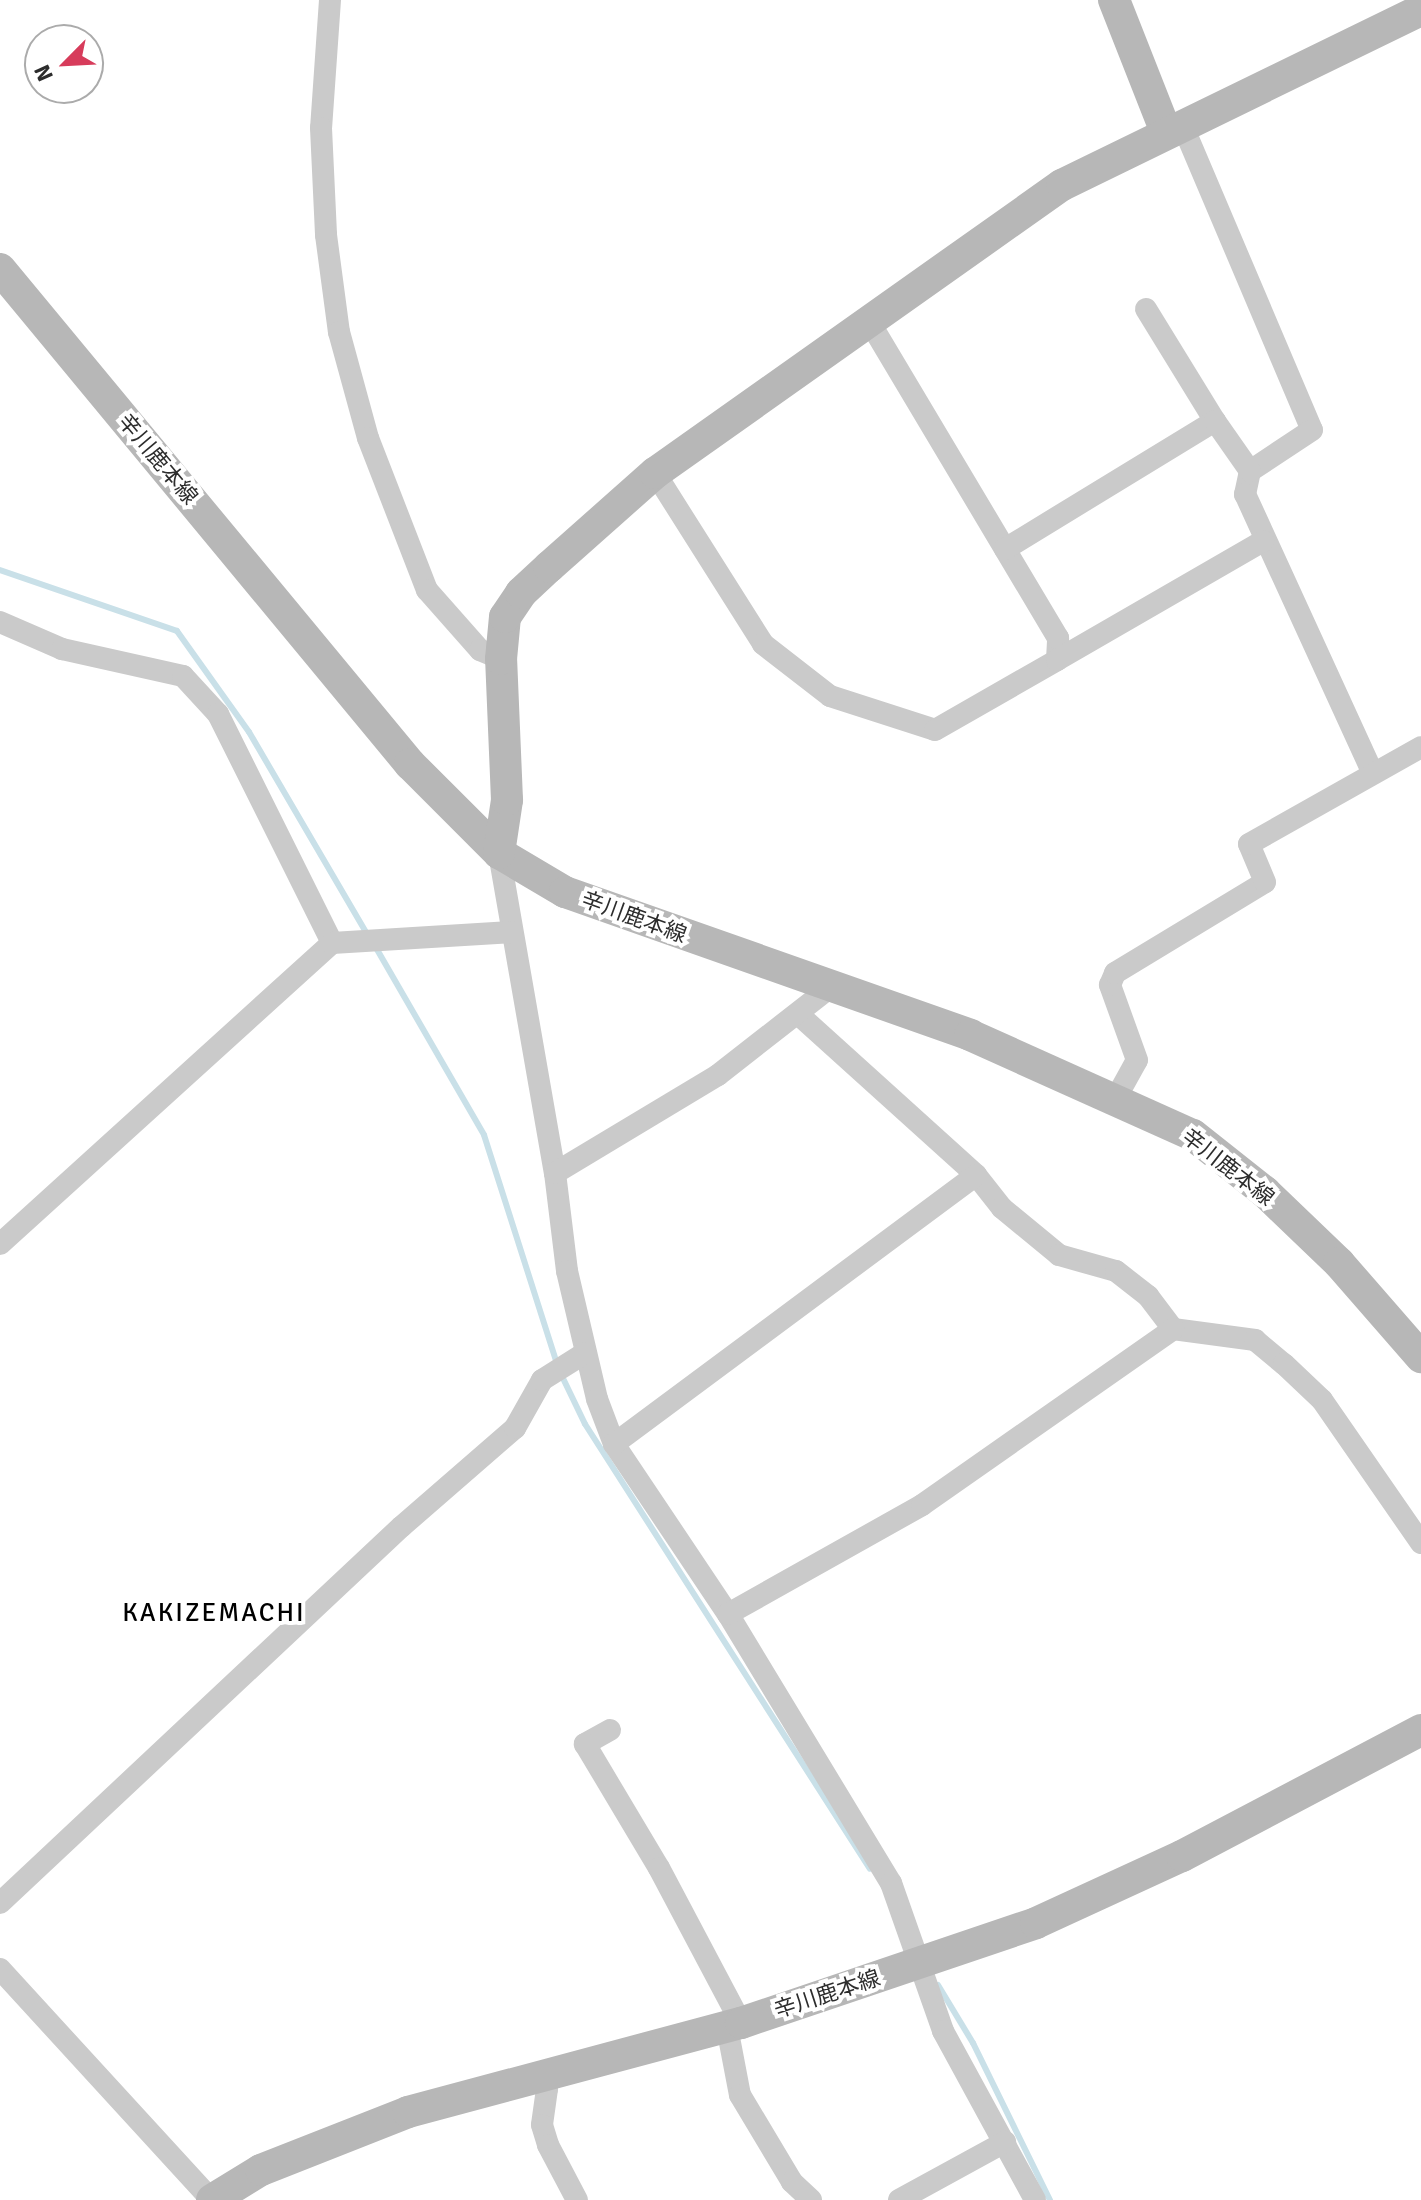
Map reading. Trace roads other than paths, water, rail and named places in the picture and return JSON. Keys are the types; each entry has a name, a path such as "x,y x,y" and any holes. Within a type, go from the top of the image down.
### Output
{"main road":[{"path":"1114,0 1174,128"},
{"path":"499,853 507,800 501,659 505,617 521,593 655,473 1062,185 1421,10"},
{"name":"辛川鹿本線","path":"0,269 410,764 499,853 565,892 833,985 1116,1098 1193,1135 1265,1192 1339,1263 1421,1357"},
{"name":"辛川鹿本線","path":"212,2200 261,2170 408,2112 537,2075 734,2025 1036,1923 1169,1862 1421,1730"}],"street":[{"path":"330,0 321,128 326,235 339,332 368,438 427,590 480,650 501,659"},
{"path":"1174,128 1312,430 1250,471 1245,494 1263,541 1372,771"},
{"path":"1146,309 1215,421 1250,471"},
{"path":"870,323 1058,638 1057,660"},
{"path":"1005,549 1215,421"},
{"path":"655,473 763,644 830,696 935,730 1263,541"},
{"path":"0,622 62,649 183,676 218,714 332,943"},
{"path":"1116,1098 1137,1060 1110,985 1115,973 1265,882 1249,844 1365,782 1372,771 1421,747"},
{"path":"499,853 555,1173 567,1271 585,1353 614,1444 728,1614 891,1883 943,2031 1035,2200"},
{"path":"0,1244 332,943 512,932"},
{"path":"555,1173 718,1075 833,985"},
{"path":"798,1014 976,1175 1002,1208 1059,1255 1116,1271 1148,1296 1173,1329"},
{"path":"614,1444 976,1175"},
{"path":"728,1614 922,1505 1173,1329 1255,1340 1284,1364 1322,1400 1421,1543"},
{"path":"0,1903 389,1537 515,1428 542,1380 585,1353"},
{"path":"610,1730 585,1744 659,1868 734,2025 740,2095 792,2182 811,2200"},
{"path":"0,1969 212,2200"},
{"path":"537,2075 547,2089 542,2125 577,2200"},
{"path":"899,2200 1005,2142"}],"waterway":[{"path":"0,570 177,631 249,732 369,937"},
{"path":"375,946 484,1135 559,1370 585,1424 870,1869"},
{"path":"938,1985 973,2043 1050,2200"}],"district":[{"name":"KAKIZEMACHI","path":"214,1614"}]}
